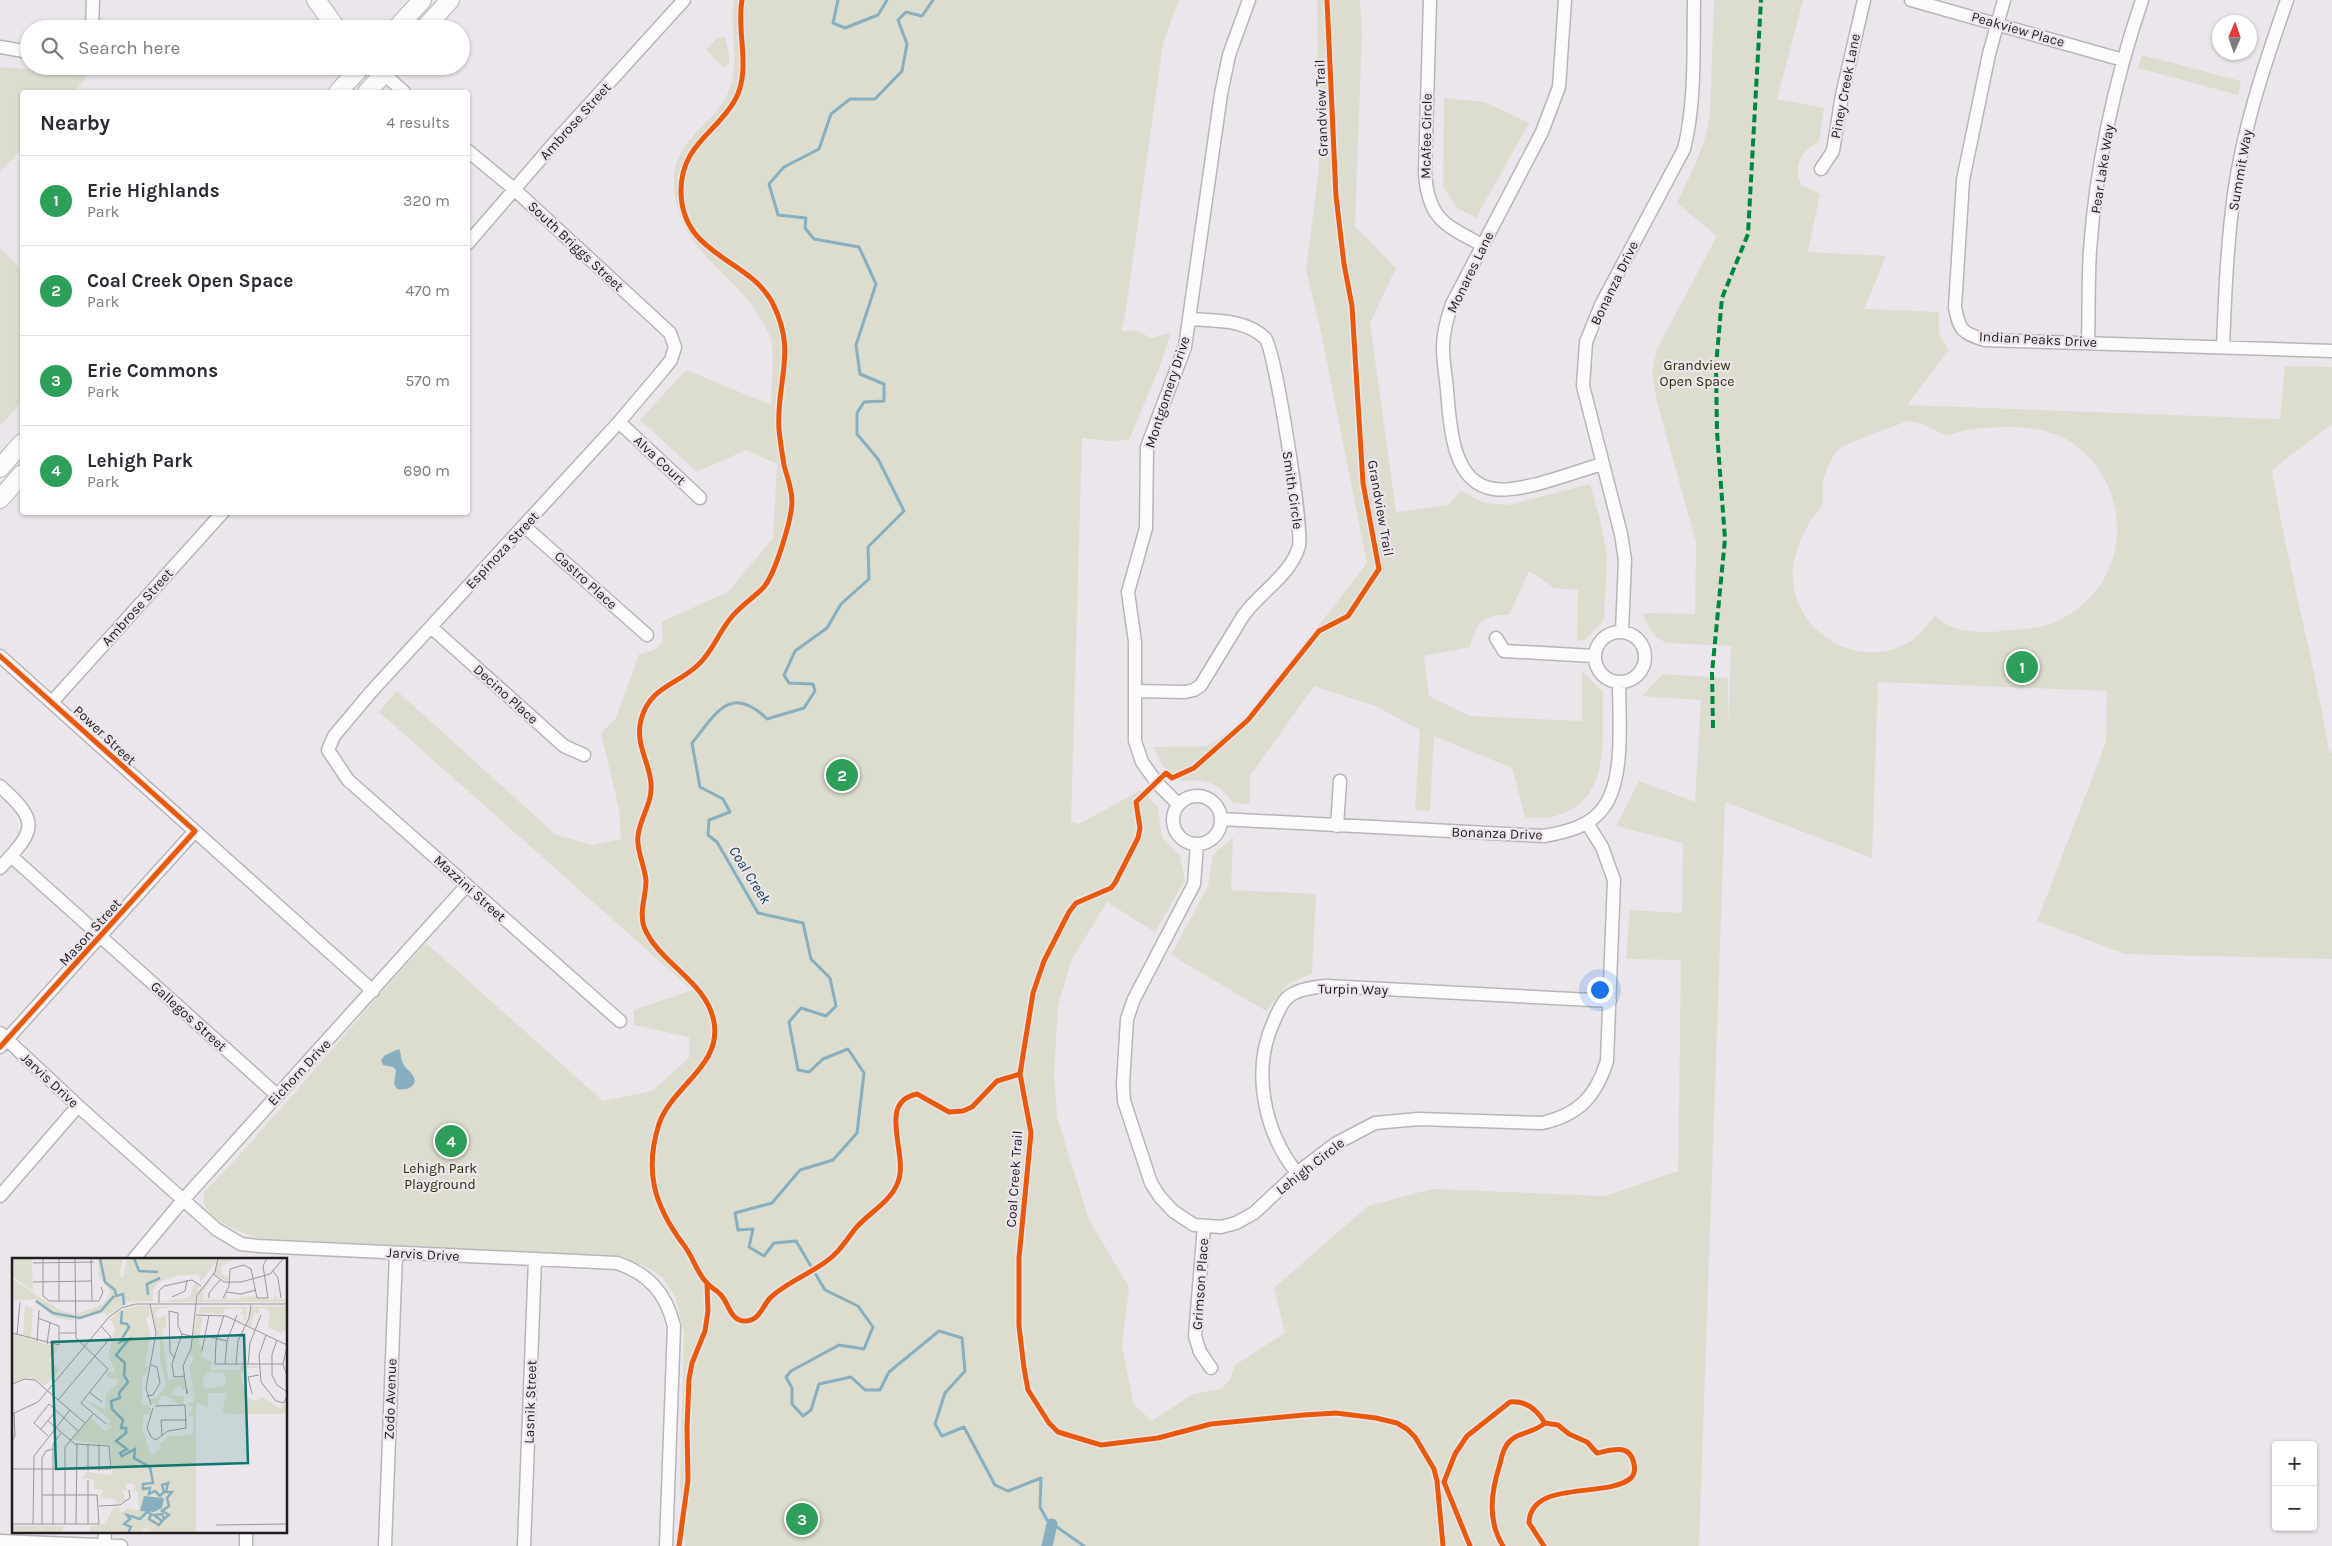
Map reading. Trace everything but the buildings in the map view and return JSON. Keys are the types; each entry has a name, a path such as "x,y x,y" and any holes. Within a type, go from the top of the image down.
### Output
{"main road":[{"path":"316,0 330,20"},
{"path":"404,20 422,0"},
{"path":"432,20 450,0"},
{"path":"340,90 354,75"},
{"path":"368,90 379,75"},
{"path":"0,468 20,445"},
{"path":"0,499 20,476"}],"street":[{"path":"92,20 93,0"},
{"name":"Ambrose Street","path":"470,241 684,0"},
{"name":"Montgomery Drive","path":"1178,804 1157,783 1142,762 1136,741 1134,718 1136,642 1128,592 1146,528 1147,447 1185,347 1221,94 1229,55 1250,0"},
{"name":"McAfee Circle","path":"1430,0 1425,173 1428,201 1437,214 1451,228 1482,245"},
{"name":"Monares Lane","path":"1565,0 1559,87 1542,132 1452,304 1446,322 1443,348 1453,443 1462,466 1472,477 1483,485 1494,489 1514,489 1602,464"},
{"name":"Bonanza Drive","path":"1622,632 1625,560 1621,534 1583,386 1586,342 1601,304 1684,148 1689,129 1691,107 1694,0"},
{"name":"Piney Creek Lane","path":"1821,169 1833,151 1844,86 1864,0"},
{"name":"Peakview Place","path":"1911,0 2123,60"},
{"name":"Indian Peaks Drive","path":"2004,0 1974,121 1963,180 1955,307 1959,326 1968,335 1985,340 2223,346 2332,351"},
{"name":"Pear Lake Way","path":"2088,342 2090,250 2111,108 2123,60 2142,0"},
{"name":"Summit Way","path":"2223,346 2226,269 2234,194 2256,93 2287,0"},
{"path":"0,47 20,50"},
{"path":"388,75 402,90"},
{"name":"South Briggs Street","path":"470,153 514,189 670,333 674,347"},
{"name":"Smith Circle","path":"1136,691 1185,692 1200,685 1251,605 1288,568 1299,545 1300,532 1289,454 1268,342 1252,327 1242,324 1190,319"},
{"name":"Espinoza Street","path":"328,750 334,736 371,692 619,422 671,360 674,347"},
{"name":"Alva Court","path":"619,422 700,498"},
{"name":"Ambrose Street","path":"52,702 220,515"},
{"name":"Castro Place","path":"524,526 647,635"},
{"name":"Decino Place","path":"431,627 564,746 584,755"},
{"path":"1622,632 1637,638 1645,652 1645,660 1643,669 1637,676 1629,681 1619,683 1611,681 1599,672 1594,656 1596,646 1603,638 1612,633 1622,632"},
{"path":"1496,638 1504,651 1594,656"},
{"name":"Power Street","path":"0,656 373,991"},
{"name":"Bonanza Drive","path":"1341,826 1544,836 1568,832 1587,823 1604,807 1616,781 1619,683"},
{"name":"Mazzini Street","path":"328,750 348,780 620,1021"},
{"path":"1221,820 1341,826 1340,781"},
{"path":"0,786 24,809 28,826 28,834 0,868"},
{"path":"1192,796 1201,796 1215,804 1221,820 1216,834 1205,843 1197,844 1182,839 1173,826 1172,819 1178,804 1192,796"},
{"name":"Lehigh Circle","path":"1197,844 1194,884 1134,998 1127,1018 1123,1084 1124,1101 1151,1182 1160,1197 1173,1211 1194,1225 1221,1226 1236,1223 1254,1213 1297,1173 1335,1144 1375,1123 1418,1119 1542,1123 1557,1120 1575,1111 1588,1099 1600,1082 1607,1061 1614,880 1602,847 1587,823"},
{"name":"Mason Street","path":"2,1040 102,936 195,830"},
{"name":"Gallegos Street","path":"11,856 102,936 277,1096"},
{"name":"Eichorn Drive","path":"135,1258 183,1200 467,886"},
{"name":"Turpin Way","path":"1297,1173 1286,1160 1280,1147 1267,1111 1262,1087 1264,1049 1270,1028 1287,998 1312,988 1327,986 1610,1001"},
{"name":"Jarvis Drive","path":"2,1040 216,1229 241,1244 617,1263 635,1270 650,1282 669,1308 674,1326 666,1546"},
{"path":"0,1196 78,1106"},
{"name":"Grimson Place","path":"1204,1226 1195,1336 1200,1352 1211,1368"},
{"path":"258,1246 258,1258"},
{"name":"Zodo Avenue","path":"385,1546 396,1253"},
{"name":"Lasnik Street","path":"524,1546 535,1259"},
{"path":"0,1541 104,1541 121,1546"}],"green space":[{"path":"734,0 1179,0 1163,43 1125,316 1121,331 1136,330 1151,338 1171,333 1160,366 1129,440 1109,441 1082,438 1071,822 1079,824 1141,790 1158,807 1162,838 1180,856 1185,880 1155,932 1107,902 1071,961 1058,1006 1054,1074 1057,1117 1089,1220 1129,1287 1122,1346 1134,1405 1152,1421 1193,1394 1221,1389 1230,1380 1235,1365 1285,1333 1274,1288 1368,1206 1432,1189 1605,1196 1678,1171 1681,960 1626,959 1630,910 1682,913 1683,843 1616,826 1639,781 1695,802 1701,700 1642,696 1663,674 1728,678 1728,730 1731,646 1667,643 1651,631 1644,613 1695,614 1696,542 1657,402 1652,373 1657,349 1717,236 1677,203 1697,159 1708,125 1714,0 1803,0 1777,99 1824,108 1819,142 1807,149 1798,165 1801,185 1820,194 1808,252 1886,256 1864,309 1939,312 1939,334 1949,350 1907,405 2280,419 2285,366 2332,367 2332,424 2272,470 2329,750 2332,754 2332,959 2125,954 2037,921 2106,742 2107,691 1878,682 1872,858 1725,802 1699,1546 685,1546 680,1485 684,1332 675,1296 662,1277 647,1267 620,1257 256,1238 229,1227 220,1221 206,1208 204,1200 205,1191 234,1161 426,943 603,1101 652,1091 689,1058 689,1037 634,1025 634,1010 692,990 379,712 397,691 556,835 593,845 621,839 619,809 601,733 616,718 639,654 657,648 660,645 663,636 661,622 728,592 773,538 777,464 746,450 697,472 640,420 686,370 771,405 773,355 769,334 752,305 710,261 686,229 678,209 674,186 675,170 685,146 719,108 731,86 734,62","holes":["1907,421 1922,424 1947,436 1967,430 1986,428 2035,429 2069,441 2088,456 2102,475 2112,495 2116,518 2116,540 2111,562 2101,583 2082,605 2064,618 2048,625 1995,632 1976,632 1957,628 1941,621 1935,615 1912,640 1902,646 1883,652 1863,652 1844,647 1827,638 1812,625 1801,609 1794,591 1793,570 1795,557 1803,535 1813,517 1821,508 1823,482 1832,459 1837,451 1863,438"]},
{"path":"1317,0 1360,0 1362,32 1355,226 1396,268 1370,323 1396,512 1448,505 1461,491 1484,503 1509,505 1590,484 1600,519 1607,556 1604,620 1585,640 1577,641 1578,590 1554,588 1529,571 1509,615 1493,616 1482,621 1475,631 1470,647 1424,656 1429,696 1470,716 1582,721 1582,671 1603,692 1602,749 1600,767 1594,784 1585,799 1571,810 1551,817 1525,817 1512,768 1434,736 1430,811 1415,810 1420,730 1375,706 1314,686 1250,776 1250,804 1233,803 1222,790 1211,783 1182,781 1163,766 1153,747 1208,746 1248,717 1367,563 1321,332 1306,270 1319,168"},
{"path":"718,37 725,37 729,53 729,64 724,68 706,50"},
{"path":"2142,55 2241,81 2238,95 2138,68"},
{"path":"0,67 20,68 20,75 86,75 87,77 76,90 20,90 20,151 0,172"},
{"path":"1444,98 1485,102 1529,123 1476,218 1456,207 1443,186"},
{"path":"0,248 20,268 20,404 0,426"},
{"path":"1233,837 1231,890 1316,894 1312,974 1289,983 1266,1011 1171,955 1208,886 1213,855"}],"water":[{"path":"399,1049 403,1063 414,1078 413,1085 405,1089 397,1089 394,1084 396,1070 393,1067 383,1065 381,1060 385,1055"}],"waterway":[{"name":"Coal Creek","path":"838,0 833,23 845,28 878,15 887,0"},
{"name":"Coal Creek","path":"933,0 922,16 906,12 898,20 907,44 902,71 875,99 850,99 831,114 819,149 784,167 769,184 778,215 806,218 805,228 814,239 859,247 876,284 856,345 860,374 884,384 884,401 864,402 857,413 857,434 878,459 904,511 868,547 869,579 841,604 827,628 795,651 784,675 789,683 813,684 815,691 804,708 767,719 754,708 743,703 734,703 725,706 717,713 692,743 700,787 723,799 730,812 709,820 708,835 717,842 758,913 803,923 811,959 830,978 836,1006 826,1016 801,1008 789,1022 798,1070 809,1072 823,1059 848,1049 864,1073 857,1133 833,1160 800,1170 772,1203 735,1213 738,1230 753,1229 749,1247 764,1256 774,1243 796,1241 825,1290 858,1306 873,1327 864,1349 839,1345 791,1371 786,1377 792,1388 792,1404 803,1416 811,1410 819,1384 851,1377 865,1390 880,1390 889,1372 939,1331 962,1338 965,1371 945,1393 935,1424 942,1436 964,1427 995,1485 1008,1491 1041,1478 1040,1507 1047,1520 1084,1546"},
{"path":"1047,1546 1052,1524"}],"marked path":[{"path":"1713,728 1712,673 1725,539 1717,432 1716,366 1722,298 1748,234 1761,0"}],"cycle path":[{"name":"Coal Creek Trail","path":"742,0 743,63 740,88 727,112 700,141 686,163 682,177 681,193 684,214 693,230 704,244 748,275 761,287 772,302 780,320 785,351 780,396 779,429 792,501 782,546 768,581 734,615 698,665 657,693 650,700 641,720 641,745 651,783 650,797 639,829 638,841 646,881 642,910 644,927 660,952 702,995 710,1008 714,1022 714,1037 711,1051 704,1064 674,1098 659,1124 652,1157 652,1172 654,1187 665,1215 703,1279 721,1295 736,1318 749,1321 757,1317 770,1298 776,1293 833,1256 860,1223 884,1202 895,1189 900,1171 896,1118 898,1107 905,1099 917,1094 949,1112 963,1111 972,1107 997,1081 1020,1074 1031,1133 1019,1258 1019,1326 1028,1390 1049,1423 1058,1432 1101,1445 1158,1438 1211,1424 1304,1415 1336,1413 1376,1418 1397,1423 1415,1437 1434,1469 1437,1481 1443,1546"},
{"name":"Grandview Trail","path":"1020,1074 1033,993 1044,961 1069,912 1076,903 1111,888 1115,883 1138,838 1140,828 1136,802 1166,773 1172,778 1194,768 1248,720 1319,631 1348,616 1379,569 1363,483 1352,306 1344,264 1336,196 1327,0"},
{"path":"0,656 195,831 0,1047"},
{"path":"679,1546 688,1480 687,1429 689,1379 692,1363 705,1331 708,1311 707,1283"},
{"path":"1470,1546 1444,1482 1455,1454 1467,1436 1510,1402 1526,1404 1545,1423"},
{"path":"1503,1546 1495,1526 1492,1506 1494,1485 1503,1454 1507,1445 1514,1437 1536,1429 1545,1423"},
{"path":"1544,1546 1529,1523 1533,1509 1542,1500 1555,1495 1620,1484 1631,1478 1635,1470 1632,1457 1624,1450 1597,1453 1587,1442 1569,1434 1558,1425 1545,1423"}],"place":[{"name":"Erie Highlands","path":"2022,667"},
{"name":"Coal Creek Open Space","path":"842,775"},
{"name":"Lehigh Park","path":"451,1141"},
{"name":"Erie Commons","path":"802,1519"}],"park label":[{"name":"Grandview Open Space","path":"1697,374"},
{"name":"Lehigh Park Playground","path":"440,1176"}]}
